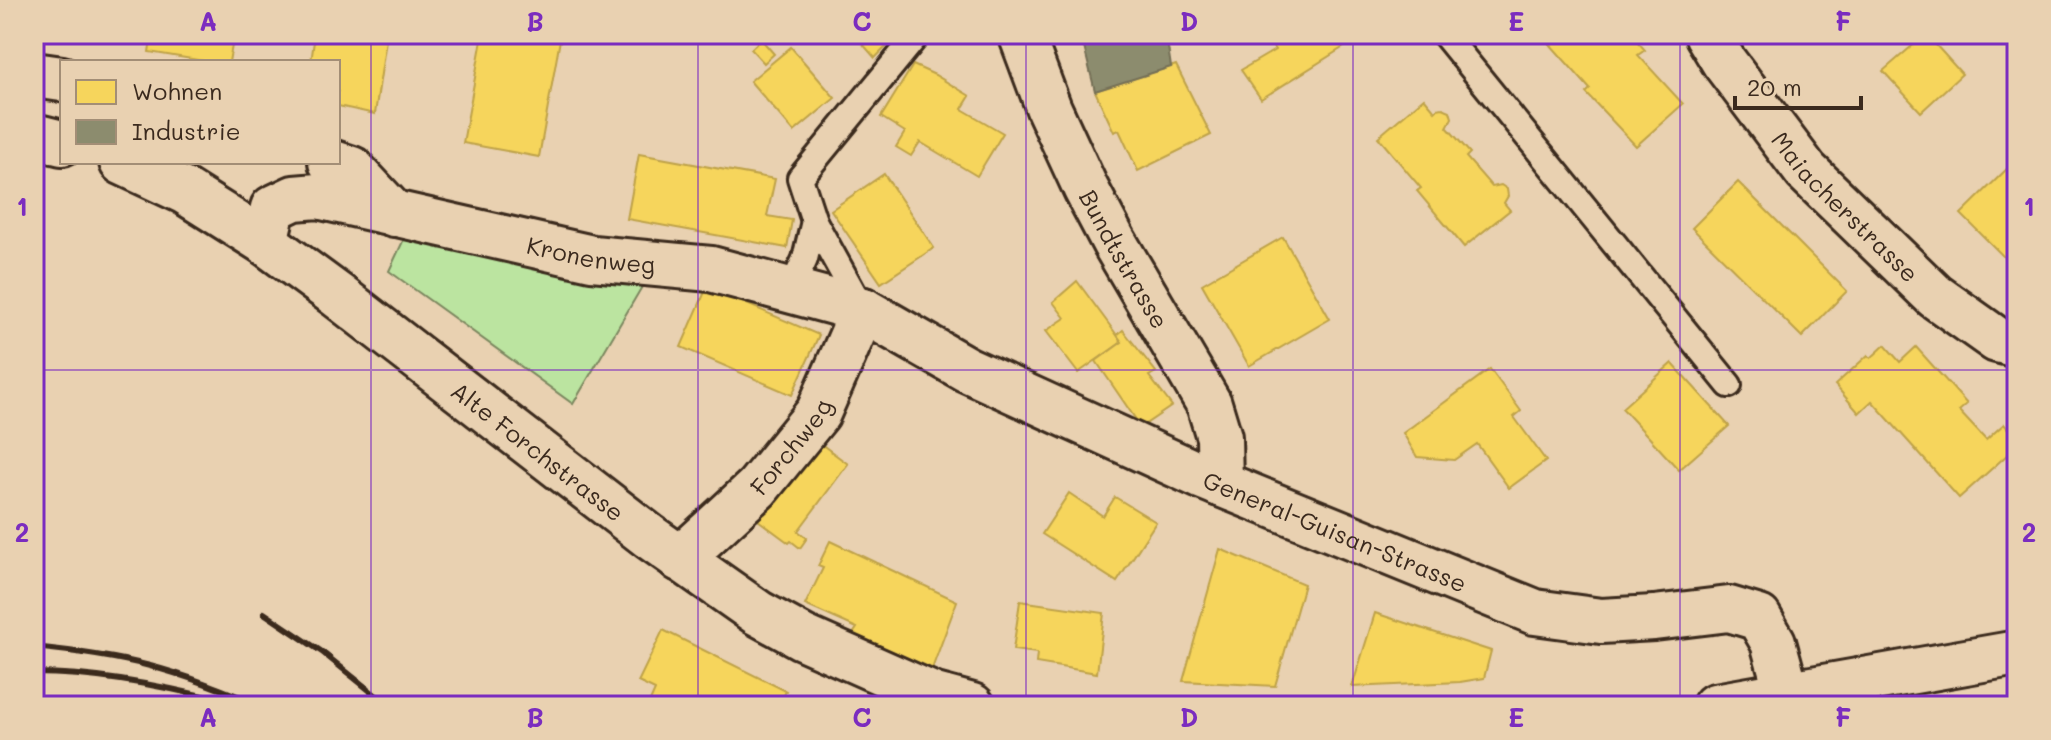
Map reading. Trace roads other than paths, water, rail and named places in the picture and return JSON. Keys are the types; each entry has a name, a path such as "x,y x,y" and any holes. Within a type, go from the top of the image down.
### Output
{"street":[{"name":"Bundtstrasse","path":"1021,34 1049,109 1086,189 1209,404 1219,437 1220,484"},
{"name":"Maiacherstrasse","path":"1707,34 1724,62 1806,171 1935,296 1997,340 2017,345"},
{"path":"34,75 60,79"},
{"path":"34,136 60,142"},
{"name":"Alte Forchstrasse","path":"126,164 184,191 265,242 585,488 758,613 802,637 935,696 972,706"},
{"path":"337,164 352,169 394,214"},
{"name":"Kronenweg","path":"265,242 273,208 294,198 318,196 592,258 711,269 791,290"},
{"name":"General-Guisan-Strasse","path":"791,290 863,310 966,369 1220,484 1535,612 1601,621 1729,609 1759,618 1773,642 1787,693"},
{"name":"Forchweg","path":"680,559 757,488 818,413 863,310"},
{"path":"1715,706 2017,653"}],"lane":[{"path":"863,310 814,221 800,178 918,34"},
{"path":"1444,34 1729,385"},
{"path":"791,290 805,259 814,221"}],"railway":[{"path":"264,613 322,652 389,706"},
{"path":"34,647 92,654 150,666 262,706"},
{"path":"34,673 83,675 132,682 227,702"},
{"path":"34,703 109,706"}]}
